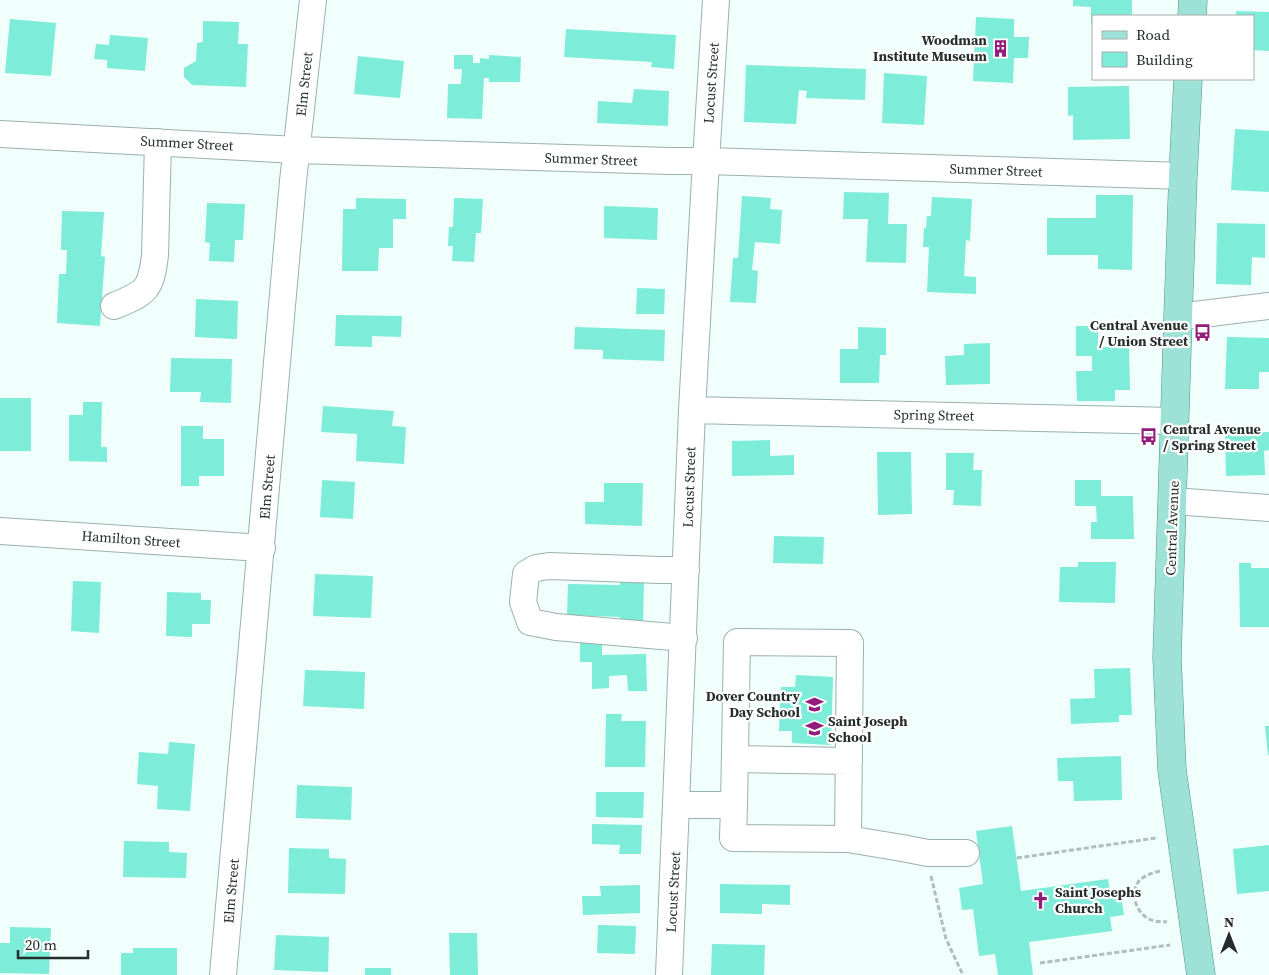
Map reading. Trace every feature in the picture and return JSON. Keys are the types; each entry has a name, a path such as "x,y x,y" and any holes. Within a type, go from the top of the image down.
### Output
{"main road":[{"path":"1192,15 1193,0"},
{"name":"Central Avenue","path":"1188,80 1167,657 1172,770 1201,975"}],"street":[{"name":"Elm Street","path":"224,975 292,200 313,0"},
{"name":"Locust Street","path":"669,975 692,410 716,0"},
{"name":"Summer Street","path":"0,134 298,150 1183,176"},
{"path":"114,306 136,297 147,287 153,273 156,254 158,142"},
{"path":"1178,317 1269,306"},
{"name":"Spring Street","path":"692,410 1175,421"},
{"path":"1173,501 1269,508"},
{"name":"Hamilton Street","path":"0,531 262,548"},
{"path":"684,638 556,627 530,622 523,602 526,574 536,568 549,566 686,570"},
{"path":"848,839 850,643 737,642 733,838 848,839 928,853 966,853"},
{"path":"735,759 849,761"},
{"path":"677,805 734,805"}],"path":[{"path":"1017,858 1156,838"},
{"path":"928,853 932,884 946,939 963,975"},
{"path":"1160,871 1147,874 1138,882 1134,895 1137,908 1146,917 1154,921 1167,922"},
{"path":"1040,963 1170,945"}],"building":[{"path":"1073,0 1132,0 1132,15 1092,15 1091,23 1091,7 1073,6"},
{"path":"1236,11 1269,12 1269,51 1254,50 1254,15 1236,15"},
{"name":"Woodman Institute Museum","path":"976,17 1014,19 1014,37 1029,37 1028,58 1014,58 1013,83 973,81"},
{"path":"10,19 56,23 51,76 5,73"},
{"path":"203,21 239,22 238,44 248,44 246,87 192,85 184,77 184,68 196,61 197,43 203,42"},
{"path":"566,29 676,35 674,69 651,67 652,62 564,57"},
{"path":"110,35 148,38 145,71 107,68 107,60 94,59 96,44 109,45"},
{"path":"454,55 473,55 473,63 480,63 480,58 489,59 489,55 521,57 520,82 489,82 489,78 484,78 482,119 447,118 448,84 461,84 462,69 454,69"},
{"path":"358,56 404,61 400,98 354,94"},
{"path":"746,65 866,69 865,100 806,98 807,91 799,90 796,124 744,122"},
{"path":"884,73 927,76 924,125 882,123"},
{"path":"1129,86 1130,139 1073,140 1073,115 1068,116 1068,87"},
{"path":"634,89 669,91 668,126 597,123 598,101 632,103"},
{"path":"1235,129 1269,131 1269,192 1231,190"},
{"path":"844,192 889,193 888,224 907,224 906,263 866,262 868,219 843,219"},
{"path":"1096,195 1133,195 1132,270 1098,269 1098,255 1047,255 1047,218 1096,218"},
{"path":"742,196 771,198 770,209 782,210 780,244 755,242 752,270 758,271 756,303 730,302 733,258 738,258"},
{"path":"932,197 972,199 970,241 966,240 964,276 976,277 976,294 927,292 929,247 923,247 924,228 926,228 927,216 931,216"},
{"path":"356,198 406,199 406,219 393,219 393,248 379,248 378,271 342,271 343,209 356,209"},
{"path":"454,198 483,199 481,233 476,233 474,262 452,261 453,246 448,246 449,227 453,227"},
{"path":"207,203 245,204 243,240 235,240 234,262 209,261 210,243 205,242"},
{"path":"604,206 658,208 657,240 604,238"},
{"path":"62,211 104,212 101,256 105,257 100,326 57,323 59,274 66,274 67,250 61,250"},
{"path":"1217,223 1265,224 1265,258 1252,257 1251,285 1216,284"},
{"path":"637,288 665,289 664,314 636,314"},
{"path":"196,299 238,301 237,339 195,337"},
{"path":"336,315 402,316 401,337 372,336 372,347 335,346"},
{"path":"1076,326 1098,326 1098,347 1129,347 1130,390 1115,390 1115,401 1077,401 1076,371 1092,371 1092,356 1076,356"},
{"path":"575,327 665,330 664,361 603,359 603,350 574,349"},
{"path":"858,327 886,328 886,355 880,355 879,383 840,383 840,349 858,349"},
{"path":"1227,337 1269,338 1269,372 1259,372 1259,389 1225,389"},
{"path":"990,343 990,384 946,385 945,356 964,355 964,344"},
{"path":"171,358 232,359 231,403 200,402 201,392 170,392"},
{"path":"0,398 31,398 31,451 0,451"},
{"path":"83,402 102,402 101,447 107,447 107,462 69,461 69,415 83,415"},
{"path":"323,406 394,411 392,426 406,427 404,464 356,461 357,434 321,432"},
{"path":"181,426 203,426 203,439 224,439 224,476 199,476 199,486 181,486"},
{"path":"1269,432 1269,450 1264,451 1265,475 1226,476 1225,433"},
{"path":"770,440 770,456 794,455 794,475 732,476 732,441"},
{"path":"877,452 911,452 912,514 878,515"},
{"path":"946,453 974,453 973,470 982,470 981,506 953,505 954,490 946,490"},
{"path":"322,480 355,482 353,519 320,517"},
{"path":"1075,480 1101,480 1101,496 1133,496 1134,539 1091,539 1091,522 1097,522 1096,506 1075,506"},
{"path":"604,483 643,483 642,526 585,524 585,502 604,502"},
{"path":"774,536 824,537 823,564 773,563"},
{"path":"1078,562 1116,562 1115,603 1059,602 1060,567 1078,567"},
{"path":"1239,563 1251,563 1251,568 1269,568 1269,627 1240,627"},
{"path":"315,574 373,576 371,618 313,616"},
{"path":"620,580 644,581 643,624 620,624 620,617 567,615 568,584 620,585"},
{"path":"73,581 101,582 99,633 71,631"},
{"path":"167,592 201,593 201,600 211,600 210,624 192,624 192,637 166,636"},
{"path":"580,642 602,642 602,655 646,654 647,691 628,691 627,675 609,676 609,688 592,689 592,662 580,662"},
{"path":"1130,668 1132,715 1119,715 1119,722 1071,724 1070,699 1095,698 1094,669"},
{"path":"305,670 365,672 364,709 303,706"},
{"path":"796,675 833,677 831,745 792,743 792,731 779,731 781,687 795,687"},
{"path":"606,714 622,714 621,721 646,721 645,767 605,767"},
{"path":"1265,726 1269,726 1269,755 1268,755"},
{"path":"169,742 195,744 190,811 157,809 158,786 137,784 139,752 168,754"},
{"path":"1121,756 1122,800 1074,801 1073,781 1058,781 1057,758"},
{"path":"297,785 352,787 351,820 296,818"},
{"path":"596,792 644,792 643,818 596,817"},
{"path":"592,824 642,825 641,854 619,854 620,845 592,844"},
{"name":"Saint Josephs Church","path":"1012,826 1021,891 1108,879 1110,892 1120,890 1124,915 1110,917 1112,931 1029,942 1033,975 998,975 995,954 979,956 973,909 962,910 959,888 983,884 976,831"},
{"path":"124,841 169,842 169,852 187,853 186,878 123,877"},
{"path":"1269,845 1269,891 1237,894 1233,849"},
{"path":"289,848 329,849 329,858 346,859 345,894 288,893"},
{"path":"720,884 790,885 790,905 762,904 762,914 720,913"},
{"path":"640,885 640,913 583,915 582,896 601,896 600,886"},
{"path":"598,925 636,926 635,954 597,953"},
{"path":"10,927 51,928 49,974 0,973 0,943 10,943"},
{"path":"449,933 477,933 478,975 450,975"},
{"path":"276,935 329,937 328,972 274,970"},
{"path":"712,944 765,945 764,975 711,975"},
{"path":"133,948 177,948 177,975 121,975 121,953 133,953"},
{"path":"365,968 391,968 391,975 365,975"}],"place":[{"name":"Woodman Institute Museum","path":"1001,48"},
{"name":"Central Avenue / Union Street","path":"1202,333"},
{"name":"Central Avenue / Spring Street","path":"1149,437"},
{"name":"Dover Country Day School","path":"814,704"},
{"name":"Saint Joseph School","path":"814,729"},
{"name":"Saint Josephs Church","path":"1041,900"}]}
